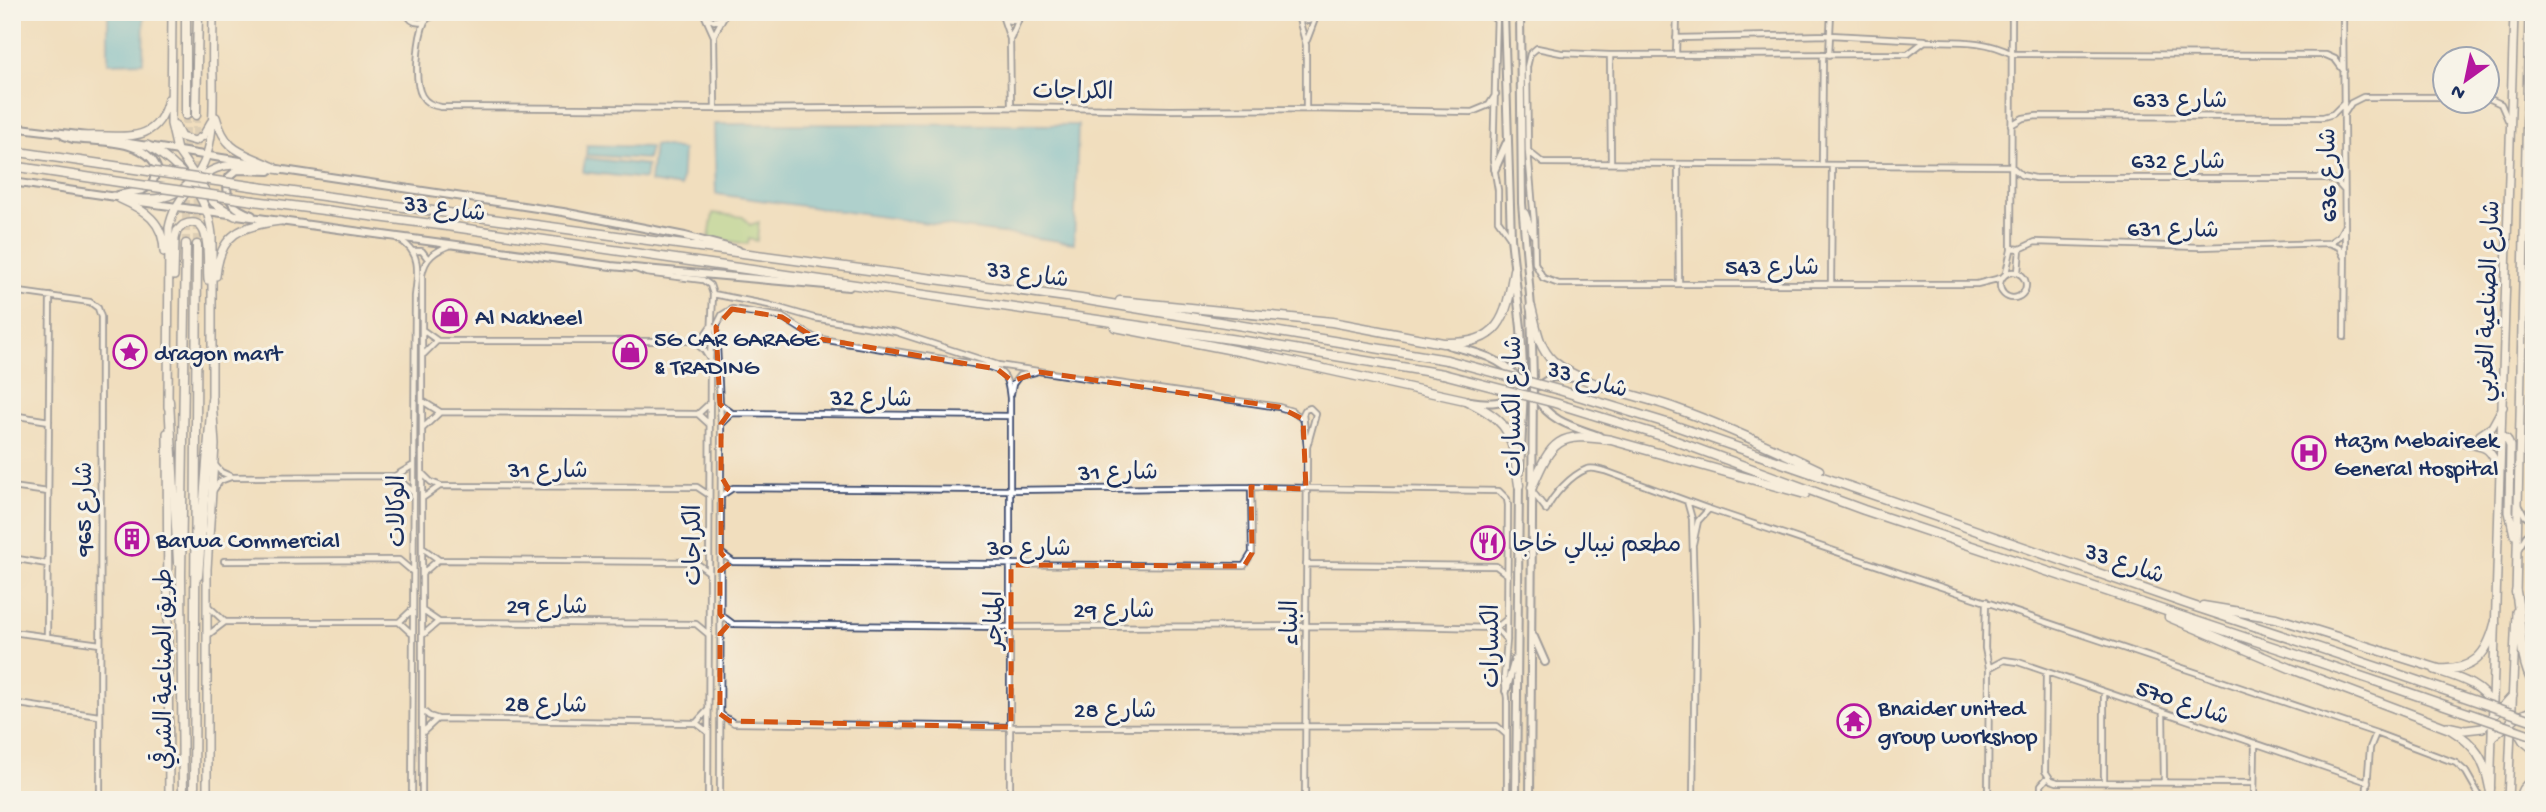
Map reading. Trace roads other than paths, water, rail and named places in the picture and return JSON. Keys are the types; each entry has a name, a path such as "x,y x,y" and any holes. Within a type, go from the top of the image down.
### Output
{"highway":[{"path":"186,12 187,115"},
{"path":"197,115 198,12"},
{"name":"شارع 33","path":"12,151 1081,299 1447,360 1670,424 2190,606 2534,721"},
{"name":"شارع 33","path":"12,166 872,287 1295,349 1443,374 1555,403 1665,437 1842,503 2534,736"},
{"name":"طريق الصناعية الشرقي","path":"181,800 186,244"},
{"name":"طريق الصناعية الشرقي","path":"195,800 197,245"},
{"path":"1081,299 1171,305 1332,322 1443,343 1476,341 1495,329 1507,310 1514,270"},
{"path":"1531,307 1541,343 1549,356 1561,366 1589,381 1704,419 1850,486"},
{"path":"1068,316 1465,400 1490,412 1506,428 1513,444 1519,485"},
{"path":"195,596 202,542 212,400"},
{"path":"169,401 181,575"},
{"path":"1532,489 1544,459 1560,442 1581,436 1611,440 1747,480 1842,503"},
{"path":"2516,592 2523,659 2534,685"},
{"path":"2190,606 2234,610 2276,618 2427,667 2451,669 2474,661 2488,647 2495,624"},
{"path":"2155,608 2187,626 2281,665 2443,725 2468,741 2478,752 2487,768 2490,788"},
{"path":"2518,800 2534,778"}],"main road":[{"path":"174,12 172,131 177,150 207,212 212,235 212,312"},
{"path":"174,12 176,131 185,139 195,141 203,136 213,115"},
{"path":"169,401 169,228 174,207 194,181 208,155 212,139 213,12"},
{"name":"شارع الصناعية الغربي","path":"2490,800 2500,472 2504,439 2514,12"},
{"name":"شارع الصناعية الغربي","path":"2508,800 2517,555 2529,12"},
{"path":"83,136 132,137 148,131 164,113 171,85"},
{"path":"213,106 220,131 227,143 240,153 281,170"},
{"path":"147,145 169,159 214,203 235,216"},
{"path":"113,196 156,199 170,195 210,170 228,165 281,170"},
{"path":"113,196 143,210 158,226 164,247 169,309"},
{"path":"212,312 219,259 226,242 247,227 280,221"},
{"path":"169,309 176,234 183,225 193,223 205,232 212,312"},
{"name":"طريق الصناعية الشرقي","path":"207,800 207,603 215,432 212,400 212,312"},
{"name":"طريق الصناعية الشرقي","path":"169,401 169,800"},
{"path":"2480,435 2492,427 2503,407"},
{"path":"2517,543 2509,512 2504,439 2519,439"},
{"path":"2459,441 2487,448 2494,456 2500,472"},
{"path":"2427,667 2476,686 2490,701 2493,715 2509,725 2534,750"},
{"path":"2443,725 2465,730 2477,730 2487,726 2493,715 2504,708 2513,695"},
{"path":"2493,698 2504,708 2509,725"},
{"path":"2492,738 2522,713 2534,710"}],"street":[{"path":"406,12 414,22 441,12"},
{"path":"1289,12 1308,22 1320,14"},
{"path":"1487,12 1496,20"},
{"name":"شارع الكسارات","path":"1497,12 1493,157 1498,220 1511,238"},
{"name":"شارع الكسارات","path":"1504,12 1511,238 1530,397 1530,800"},
{"name":"شارع الكسارات","path":"1516,800 1519,485 1530,397 1527,382 1531,307 1522,203 1520,12"},
{"path":"1676,12 1676,55"},
{"path":"1822,165 1830,12"},
{"path":"2006,273 2018,272 2025,278 2026,286 2017,298 2009,298 2002,293 1999,286 2006,273 2011,248 2012,12"},
{"name":"شارع 636","path":"2343,12 2344,337"},
{"path":"703,14 714,21 726,14"},
{"path":"703,14 714,36 715,108"},
{"path":"714,36 726,14"},
{"path":"999,14 1011,22 1023,15"},
{"path":"999,14 1010,39 1011,107"},
{"path":"1306,45 1320,14"},
{"path":"1010,39 1023,15"},
{"path":"1297,15 1306,45 1306,109"},
{"name":"الكراجات","path":"429,17 419,40 419,88 426,102 436,106 1011,107 1472,112 1489,105 1496,94"},
{"path":"1676,38 1830,35 1981,42 2000,47 2012,54 2322,55 2336,59 2344,71"},
{"path":"1533,234 1527,67 1533,50 1540,48 1561,53 1610,55 1908,54 1926,41"},
{"path":"1610,55 1611,163"},
{"path":"2527,94 2534,105"},
{"path":"2344,114 2351,103 2363,97 2430,97"},
{"name":"شارع 633","path":"2011,125 2023,118 2037,116 2323,117 2333,114 2344,103"},
{"path":"2500,104 2511,126"},
{"path":"2525,140 2534,124"},
{"path":"12,127 133,147 151,157 157,168 152,185 143,190 113,196"},
{"name":"شارع 33","path":"56,133 147,145 249,161 281,170 563,212 685,236 746,253"},
{"path":"1495,169 1506,142"},
{"path":"1528,151 1543,163 2011,166"},
{"path":"1530,176 1543,163"},
{"path":"1678,164 1679,283"},
{"path":"1831,284 1832,165"},
{"name":"شارع 632","path":"2011,166 2021,175 2035,178 2325,178 2336,181 2344,190"},
{"path":"262,218 242,212 231,203 228,192 229,177 237,170 281,170"},
{"name":"شارع 33","path":"12,182 235,216 455,243 635,269 829,286 872,287"},
{"path":"2524,185 2534,199"},
{"path":"1522,203 1533,234"},
{"path":"2523,230 2534,212"},
{"path":"2328,243 2339,236 2344,223"},
{"name":"شارع 543","path":"1533,234 1535,264 1543,278 1559,284 1977,284 2001,278"},
{"path":"391,235 403,241 413,251 422,251 428,259 439,250 455,243"},
{"name":"شارع 631","path":"2011,248 2020,248 2035,242 2200,247 2328,243"},
{"path":"2328,243 2339,247 2344,257"},
{"path":"2018,272 2020,248"},
{"name":"الوكالات","path":"412,800 415,296 418,269 413,251"},
{"name":"الوكالات","path":"422,800 422,275 428,259"},
{"path":"635,269 646,273 703,280 710,285 713,294 769,305 814,318 896,332 986,364 1279,407 1292,411 1303,419"},
{"name":"شارع 965","path":"12,291 90,302 98,308 101,317 100,800"},
{"name":"الكراجات","path":"708,800 710,326 713,294"},
{"path":"47,636 50,296"},
{"name":"الكراجات","path":"720,800 721,424 716,327 722,315 732,309 782,317 815,338 986,364"},
{"path":"423,329 438,341 692,341 704,336 710,326"},
{"path":"423,356 438,341"},
{"path":"692,341 704,349 710,362"},
{"path":"1443,343 1497,360 1527,382 1516,396 1502,402 1492,404 1465,400"},
{"name":"المناجر","path":"986,364 1005,374 1009,382 1010,398 1010,800"},
{"path":"1010,398 1013,384 1019,376 1039,372"},
{"path":"1589,381 1565,376 1552,377 1541,383 1530,397 1559,421 1611,440"},
{"path":"423,401 440,412 698,414 710,424"},
{"path":"698,414 710,403"},
{"path":"720,404 732,413 721,424"},
{"name":"البناء","path":"1305,800 1307,447 1303,419 1306,409 1310,408 1315,412 1307,447"},
{"path":"423,428 440,412"},
{"name":"شارع 32","path":"732,413 1010,416"},
{"path":"12,415 49,421"},
{"path":"214,464 221,472 231,477"},
{"path":"213,491 220,481 231,477 395,476 414,465"},
{"path":"1532,489 1546,510 1558,492 1582,472 1593,468 2375,733 2458,765 2466,772 2482,800"},
{"path":"423,474 430,482 440,486"},
{"path":"709,475 697,487 710,495"},
{"path":"395,476 413,492"},
{"path":"721,476 733,488 721,496"},
{"path":"423,499 430,491 440,486"},
{"name":"شارع 31","path":"440,486 697,487"},
{"path":"12,487 48,492"},
{"name":"شارع 31","path":"733,488 1010,490 1251,487 1492,490 1504,494"},
{"name":"شارع 30","path":"733,562 1244,566 1252,554 1251,487"},
{"name":"الكسارات","path":"1504,494 1508,505 1508,617 1504,677 1507,800"},
{"path":"1687,501 1692,519 1693,545 1693,800"},
{"path":"2517,501 2525,516 2534,523"},
{"path":"1693,545 1698,521 1709,509"},
{"path":"2517,555 2526,536 2534,530"},
{"path":"423,548 439,560 695,562 709,552"},
{"path":"224,561 398,561 413,549"},
{"path":"720,553 733,562 720,571"},
{"path":"1496,566 1508,555"},
{"path":"12,558 47,564"},
{"path":"423,574 439,560"},
{"path":"398,561 413,573"},
{"path":"695,562 709,573"},
{"path":"1306,564 1496,566 1508,575"},
{"path":"1986,601 1985,648 1989,668 1988,800"},
{"path":"207,603 214,614 225,622 399,622 412,634"},
{"path":"399,622 412,609"},
{"path":"422,636 439,622 423,610"},
{"path":"709,612 696,624 709,634"},
{"path":"720,614 733,624 720,634"},
{"path":"1507,640 1496,628 1508,617"},
{"path":"207,636 225,622"},
{"name":"شارع 29","path":"439,622 696,624"},
{"name":"شارع 29","path":"733,624 1496,628"},
{"path":"12,632 100,644"},
{"path":"1532,632 1545,662"},
{"path":"1506,691 1518,651"},
{"name":"شارع 570","path":"1989,668 2004,660 2011,660 2368,782"},
{"path":"2046,672 2045,771 2048,777 2057,782 2254,783"},
{"path":"2104,692 2104,782"},
{"path":"12,703 99,716"},
{"path":"708,709 696,723 709,733"},
{"name":"شارع 28","path":"422,710 438,719 696,723"},
{"path":"2163,713 2164,782"},
{"path":"720,714 734,723 720,734"},
{"path":"1507,717 1497,726 1507,735"},
{"path":"422,733 438,719"},
{"name":"شارع 28","path":"734,723 1011,727 1497,726"},
{"path":"2366,800 2370,748 2375,733"},
{"path":"2254,800 2255,743"},
{"path":"2041,800 2041,785 2048,777"}],"water":[{"path":"108,12 144,12 143,62 108,63"},
{"path":"714,124 1078,125 1074,243 716,194"},
{"path":"587,145 650,147 647,159 586,155"},
{"path":"654,145 683,150 681,187 650,182"},
{"path":"585,158 647,165 645,179 583,172"}],"tunnel":[{"path":"186,115 186,244"},
{"path":"196,115 197,245"}],"place":[{"name":"Al Nakheel","path":"450,316"},
{"name":"dragon mart","path":"130,352"},
{"name":"5G CAR GARAGE & TRADING","path":"630,352"},
{"name":"Hazm Mebaireek General Hospital","path":"2309,453"},
{"name":"Barwa Commercial","path":"132,539"},
{"name":"مطعم نيبالي خاجا","path":"1488,543"},
{"name":"Bnaider united group workshop","path":"1854,721"}]}
